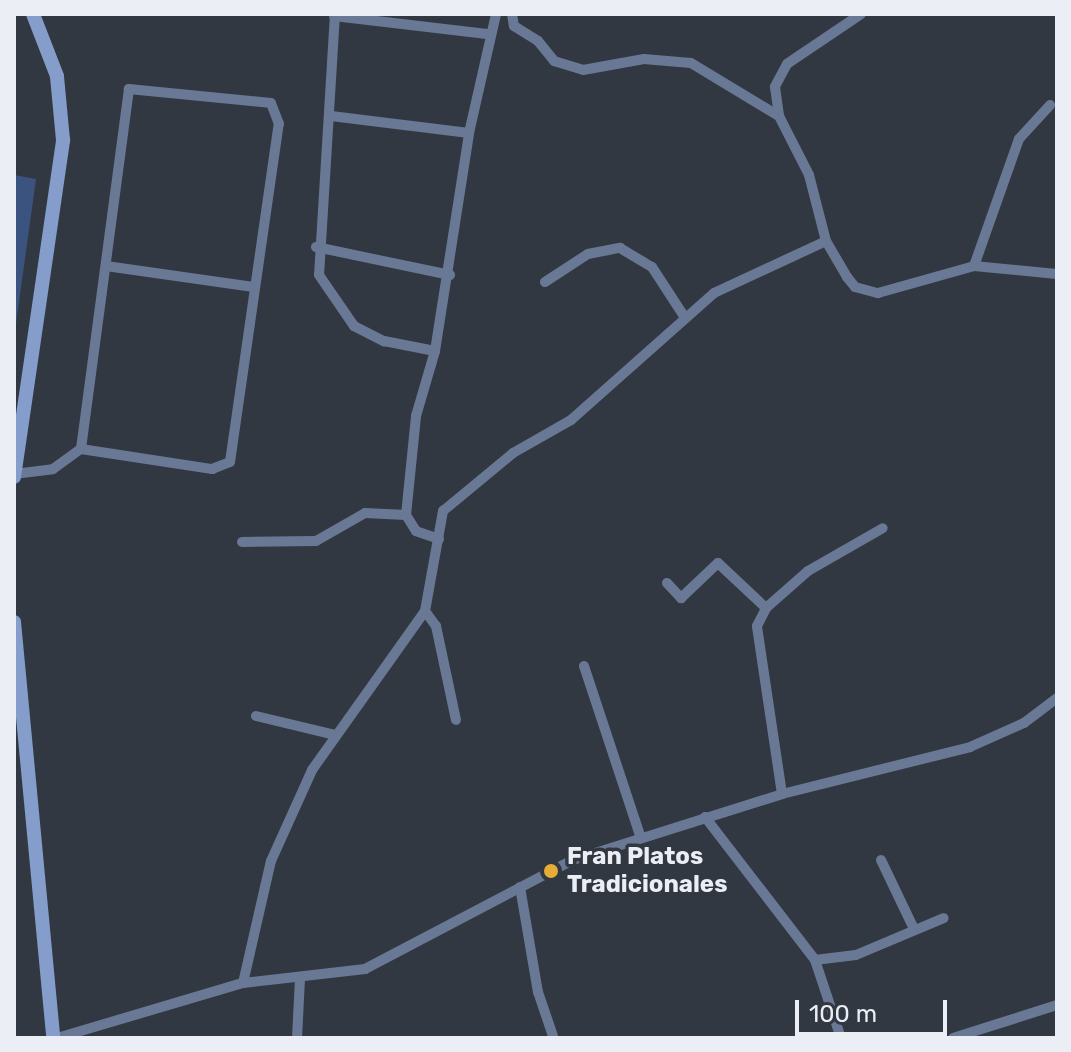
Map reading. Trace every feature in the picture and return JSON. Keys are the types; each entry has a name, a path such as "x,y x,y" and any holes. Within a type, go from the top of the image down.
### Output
{"main road":[{"path":"14,476 63,140 57,76 33,14"},
{"path":"14,622 55,1038"}],"street":[{"path":"439,539 416,531 406,515 416,416 435,351 450,275 469,133 487,34 496,14"},
{"path":"512,14 512,24 538,41 554,61 583,70 644,59 691,63 779,116"},
{"path":"861,14 780,72 779,116 809,175 826,241 847,277 866,292 904,288 974,266 1057,274"},
{"path":"435,351 384,341 354,326 319,275 316,247 331,116 334,15 487,34"},
{"path":"14,476 53,469 81,449 212,469 230,462 279,124 278,111 261,100 129,89 81,449"},
{"path":"974,266 1019,139 1050,105"},
{"path":"331,116 469,133"},
{"path":"243,983 271,861 335,735 425,611 439,539 440,515 513,453 571,420 684,316 735,281 826,241"},
{"path":"316,247 450,275"},
{"path":"545,282 588,254 620,248 652,267 684,316"},
{"path":"106,266 254,287"},
{"path":"242,542 299,544 365,513 406,515"},
{"path":"782,794 756,639 766,608 808,571 883,528"},
{"path":"667,583 681,598 718,563 766,608"},
{"path":"425,611 436,626 456,720"},
{"path":"584,666 641,838"},
{"path":"55,1038 243,983 332,977 397,956 573,860 782,794 970,747 1024,723 1057,698"},
{"path":"256,716 335,735"},
{"path":"705,817 815,960 841,1038"},
{"path":"881,860 914,929"},
{"path":"520,887 538,992 553,1036"},
{"path":"815,960 856,955 944,918"},
{"path":"297,1038 300,978"},
{"path":"953,1038 1057,1005"}],"shaded area":[{"path":"14,175 36,179 14,338"}],"place":[{"name":"Fran Platos Tradicionales","path":"551,871"}]}
